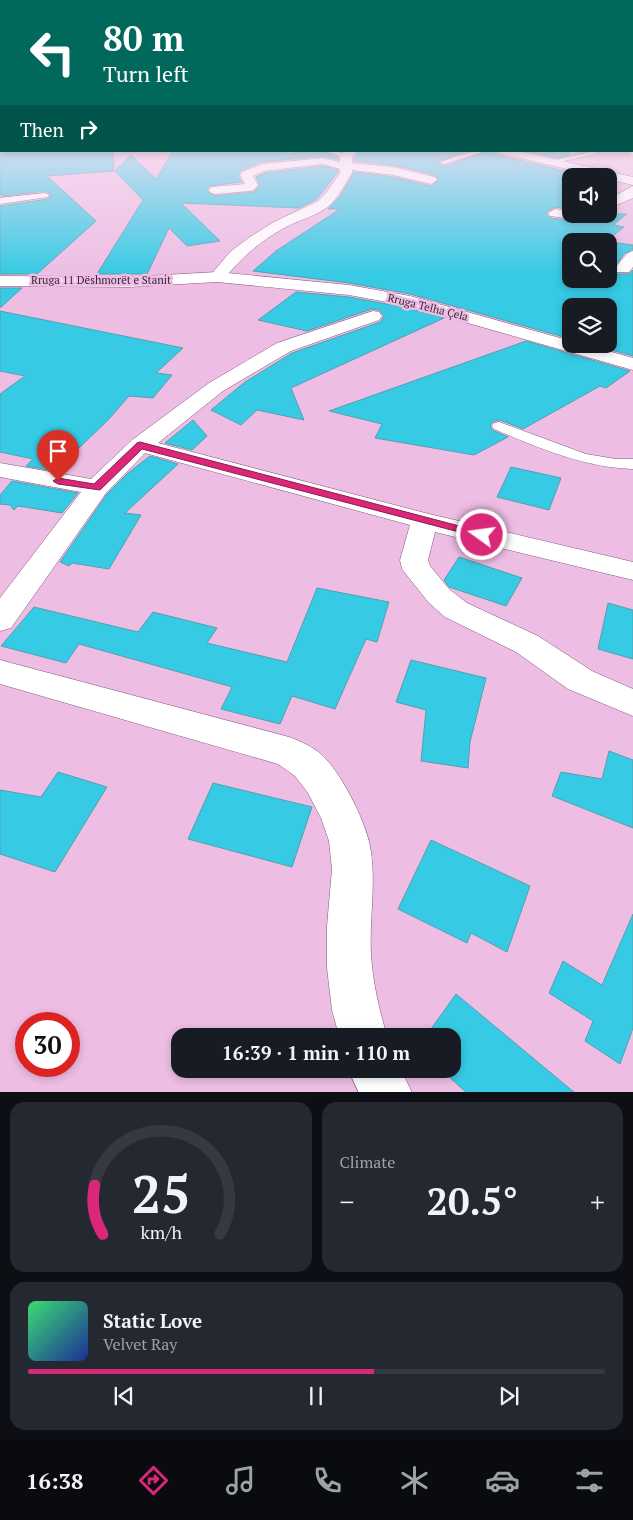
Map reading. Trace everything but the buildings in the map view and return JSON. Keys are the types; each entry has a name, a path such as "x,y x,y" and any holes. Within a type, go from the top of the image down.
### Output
{"street":[{"path":"215,190 250,187 252,185 246,175 248,173"},
{"path":"217,277 235,255 252,242 279,225 322,204 338,186 346,173"},
{"path":"401,173 430,180"},
{"path":"598,173 633,181"},
{"path":"617,200 631,194"},
{"path":"555,212 562,213"},
{"path":"623,270 633,256"},
{"name":"Rruga 11 Dëshmorët e Stanit","path":"0,281 128,282 217,277"},
{"name":"Rruga Telha Çela","path":"217,277 331,288 410,301 633,364"},
{"path":"0,620 97,488 140,445 216,387 284,347 373,316"},
{"path":"140,445 425,521 633,571"},
{"path":"0,470 97,488"},
{"path":"425,521 414,560 416,569 439,596 456,610 527,644 580,680 633,703"},
{"path":"0,672 289,752 309,766 328,792 351,848 350,972 356,1017 359,1028"},
{"path":"378,1078 387,1092"}],"lane":[{"path":"0,201 45,195"},
{"path":"499,426 547,445 591,459 633,464"}],"route":[{"path":"58,481 97,488 140,445 482,535"}]}
